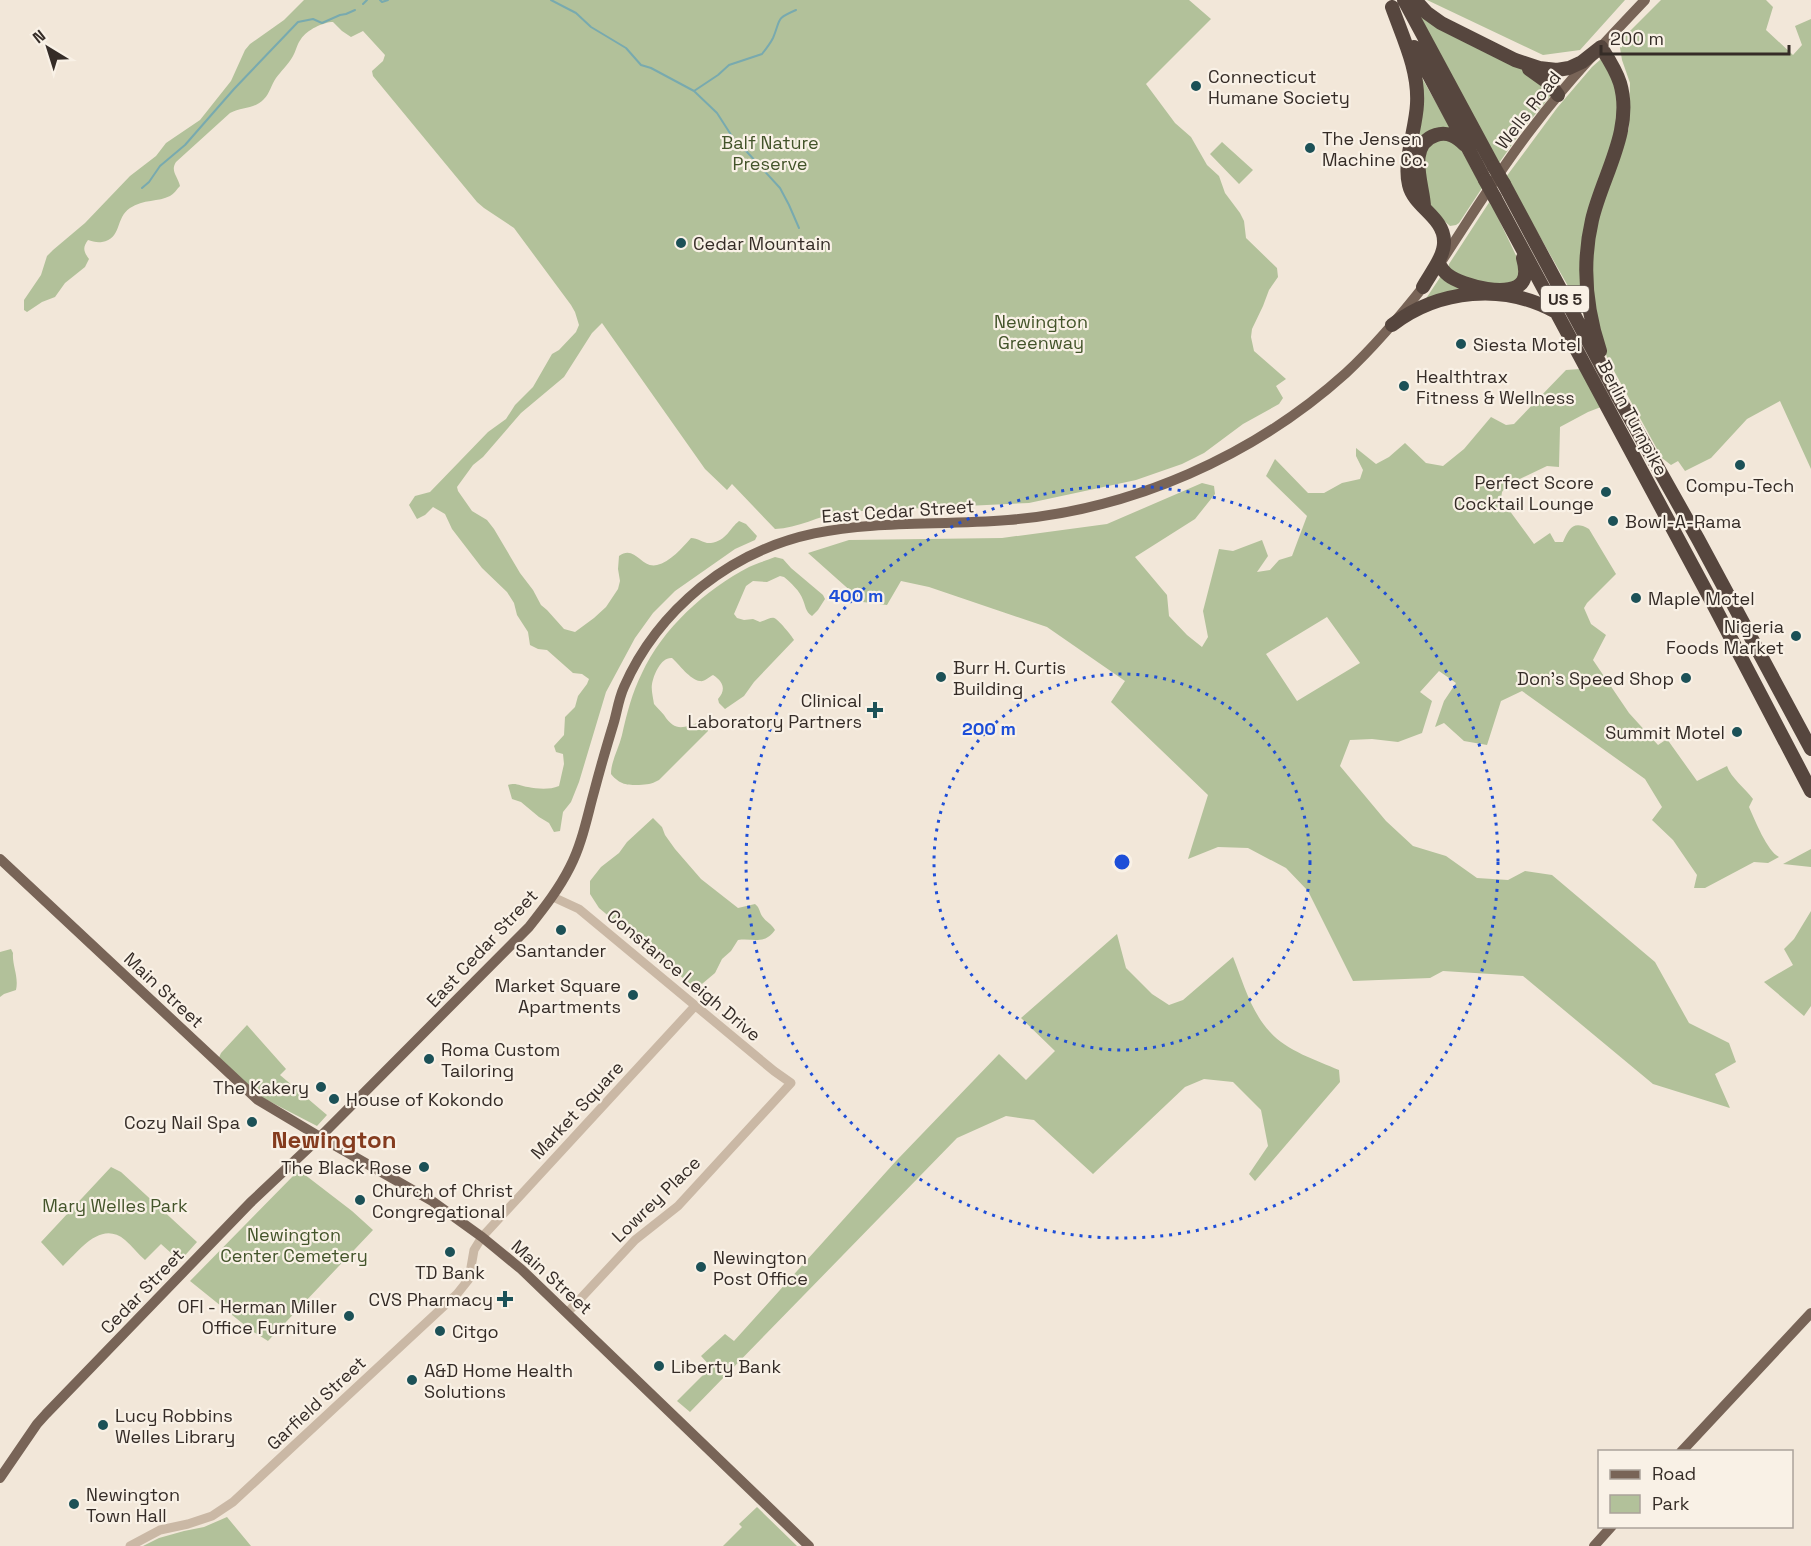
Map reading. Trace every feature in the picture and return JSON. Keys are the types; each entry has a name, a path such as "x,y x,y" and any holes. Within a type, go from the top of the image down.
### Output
{"highway":[{"path":"1415,0 1441,23 1515,60 1542,78 1554,88 1558,95"},
{"path":"1395,2 1416,84 1417,104 1414,134 1407,165 1408,183 1416,201 1424,207 1453,244"},
{"name":"Berlin Turnpike","path":"1395,2 1468,149 1811,791"},
{"name":"Berlin Turnpike","path":"1395,2 1504,184 1811,749"},
{"path":"1515,60 1545,69 1563,70 1575,66 1601,47 1620,82 1622,115 1616,147 1591,221 1586,275 1593,328 1617,395"},
{"path":"1424,207 1418,168 1420,154 1425,144 1432,136 1448,134 1459,139 1468,149"},
{"path":"1423,287 1444,248 1444,237 1438,224"},
{"path":"1392,325 1418,308 1444,298 1513,290 1524,280 1526,270 1520,244"},
{"path":"1439,264 1447,274 1458,281 1535,302 1556,312"}],"main road":[{"name":"Wells Road","path":"1453,244 1518,147 1558,95 1645,0"},
{"name":"East Cedar Street","path":"320,1137 529,927 553,897 571,866 582,837 623,690 642,654 666,620 694,592 733,565 766,548 796,537 853,527 1029,518 1092,506 1144,491 1184,476 1224,457 1279,424 1340,378 1392,325 1423,287 1453,244"},
{"name":"Main Street","path":"0,859 258,1100 430,1200 482,1237 521,1269 809,1546"},
{"name":"Cedar Street","path":"0,1478 42,1419 250,1203 320,1137"},
{"path":"1683,1450 1811,1313"},
{"path":"1594,1546 1611,1528"}],"street":[{"name":"Constance Leigh Drive","path":"553,897 579,909 791,1083"},
{"name":"Market Square","path":"482,1237 695,1006"},
{"name":"Lowrey Place","path":"568,1312 637,1238 678,1206 791,1083"},
{"name":"Garfield Street","path":"130,1546 160,1530 212,1516 233,1502 465,1286 470,1275 474,1250 482,1237"}],"green space":[{"path":"304,0 1189,0 1211,19 1146,84 1175,123 1191,137 1207,165 1219,176 1225,193 1244,221 1246,238 1277,268 1278,277 1269,290 1252,329 1251,337 1254,351 1286,379 1276,386 1283,398 1279,404 1243,424 1204,453 1182,464 1136,480 1029,503 841,512 775,529 732,484 727,490 705,469 602,323 592,333 564,377 521,413 483,457 473,465 457,487 472,511 487,520 494,529 541,605 564,629 575,632 606,607 618,589 619,556 629,553 647,564 657,565 671,558 691,538 708,543 716,542 739,521 746,524 757,536 755,540 735,549 675,591 653,613 635,638 606,692 579,782 571,802 563,812 560,831 554,832 549,823 521,802 512,799 508,785 516,784 544,789 559,786 564,764 563,754 556,752 554,746 564,735 565,717 575,707 578,696 589,679 582,674 573,673 547,650 530,645 528,632 517,615 514,603 507,592 482,568 452,529 445,514 433,507 417,519 409,505 415,496 430,492 488,432 506,419 515,405 533,387 552,354 576,332 579,325 571,305 514,228 477,202 373,76 372,71 383,61 385,55 363,31 351,37 333,22 329,22 307,33 264,99 257,105 230,113 176,162 174,171 180,186 174,193 166,198 140,203 130,208 122,217 116,233 108,240 98,242 88,240 84,250 89,259 85,267 65,283 55,297 27,312 24,310 24,300 41,275 47,256 85,223 130,176 156,156 166,143 200,120 231,81 250,44 284,20"},
{"path":"1412,0 1528,71 1551,93 1499,163 1444,63"},
{"path":"1427,0 1625,0 1580,50 1543,55"},
{"path":"1661,0 1766,0 1773,7 1766,30 1793,55 1802,45 1795,26 1811,19 1811,469 1780,401 1747,419 1711,458 1685,471 1678,461 1671,465 1662,458 1608,360 1601,340 1592,288 1593,241 1602,206 1629,128 1630,83 1619,42"},
{"path":"1601,59 1617,84 1618,123 1590,211 1585,316 1506,177 1557,108"},
{"path":"1422,78 1452,131 1418,154"},
{"path":"1445,137 1458,144 1482,188 1459,223 1450,226 1434,212 1428,200 1423,159 1430,143"},
{"path":"1222,142 1253,170 1239,184 1210,154"},
{"path":"1490,201 1522,268 1520,278 1503,286 1461,278 1449,268 1449,264"},
{"path":"1441,276 1485,290 1425,300"},
{"path":"1580,369 1601,407 1560,427 1559,467 1547,466 1507,485 1502,492 1501,499 1534,544 1550,533 1555,542 1563,542 1575,526 1584,526 1589,529 1616,574 1584,608 1591,624 1606,635 1593,660 1629,713 1658,745 1667,739 1697,781 1727,766 1753,799 1749,807 1766,842 1779,857 1768,863 1754,862 1705,888 1694,888 1697,875 1673,840 1652,820 1662,807 1645,779 1522,691 1501,701 1487,745 1464,741 1444,723 1435,727 1444,701 1456,683 1439,671 1420,692 1432,701 1422,733 1398,742 1372,739 1350,740 1340,766 1386,821 1413,846 1446,856 1477,878 1508,880 1525,871 1552,875 1655,962 1689,1023 1729,1043 1736,1062 1715,1074 1730,1108 1653,1084 1523,976 1443,971 1430,978 1353,981 1308,891 1286,868 1248,848 1218,847 1188,859 1208,795 1111,702 1125,681 1047,627 929,587 901,581 887,605 863,602 808,553 849,540 1002,538 1107,524 1202,483 1214,486 1215,494 1195,519 1135,557 1167,595 1169,616 1202,647 1208,637 1203,611 1219,549 1233,551 1262,540 1268,556 1257,572 1270,570 1279,560 1292,556 1307,516 1266,476 1275,459 1308,493 1324,493 1342,483 1360,479 1363,470 1356,456 1356,448 1376,464 1389,457 1405,443 1426,463 1443,466 1464,449 1491,417 1506,425 1514,424 1566,370","holes":["1327,617 1360,663 1297,701 1266,654"]},
{"path":"775,557 783,559 823,595 825,599 818,610 812,616 807,611 800,593 784,577 780,576 767,582 753,581 746,586 734,614 737,618 760,622 774,618 782,624 794,640 754,682 744,696 725,709 718,699 722,692 722,683 713,675 700,681 689,675 672,658 661,663 652,684 654,704 676,726 684,727 700,722 707,726 708,731 659,780 651,784 639,785 617,780 611,774 611,769 630,703 642,673 661,641 687,612 717,587 749,567"},
{"path":"653,818 662,827 675,849 701,879 738,908 755,904 775,930 767,938 738,940 722,959 715,973 696,989 599,908 590,894 590,881 601,867 619,853 627,842"},
{"path":"1811,849 1811,867 1783,864"},
{"path":"1811,911 1811,1006 1804,1016 1764,982 1793,965 1784,949 1794,939"},
{"path":"1117,934 1126,968 1152,994 1169,1005 1183,1000 1233,957 1253,1006 1270,1032 1293,1050 1339,1070 1340,1082 1255,1181 1249,1174 1268,1146 1261,1110 1233,1082 1204,1079 1185,1087 1093,1174 1034,1120 1006,1116 957,1138 690,1412 677,1401 711,1367 701,1356 725,1334 734,1341 896,1161 999,1054 1026,1080 1055,1051 1021,1018"},
{"path":"11,949 16,990 0,997 0,952"},
{"path":"247,1025 286,1069 280,1075 327,1115 317,1126 263,1098 218,1060 221,1053"},
{"name":"Mary Welles Park","path":"111,1167 121,1172 197,1242 180,1261 161,1244 145,1260 125,1240 108,1233 99,1235 84,1245 63,1266 41,1242"},
{"name":"Newington Center Cemetery","path":"300,1171 373,1230 268,1341 252,1331 190,1281"},
{"path":"757,1507 797,1546 723,1546 742,1527 739,1524"},
{"path":"227,1517 251,1546 143,1546 159,1538 204,1527"}],"waterway":[{"path":"363,4 367,0"},
{"path":"380,0 382,2 388,0"},
{"path":"551,0 576,13 591,27 626,48 641,65 694,91 717,113 735,141 780,188 799,228"},
{"path":"142,188 160,166 185,145 234,89 298,22 313,19 322,23 355,10"},
{"path":"694,91 729,65 762,54 773,38 780,20 796,10"}],"place":[{"name":"Connecticut Humane Society","path":"1196,86"},
{"name":"The Jensen Machine Co.","path":"1310,148"},
{"name":"Cedar Mountain","path":"681,243"},
{"name":"Siesta Motel","path":"1461,344"},
{"name":"Healthtrax Fitness & Wellness","path":"1404,386"},
{"name":"Compu-Tech","path":"1740,465"},
{"name":"Perfect Score Cocktail Lounge","path":"1606,492"},
{"name":"Bowl-A-Rama","path":"1613,521"},
{"name":"Maple Motel","path":"1636,598"},
{"name":"Nigeria Foods Market","path":"1796,636"},
{"name":"Burr H. Curtis Building","path":"941,677"},
{"name":"Don's Speed Shop","path":"1686,678"},
{"name":"Clinical Laboratory Partners","path":"875,710"},
{"name":"Summit Motel","path":"1737,732"},
{"name":"Santander","path":"561,930"},
{"name":"Market Square Apartments","path":"633,995"},
{"name":"Roma Custom Tailoring","path":"429,1059"},
{"name":"The Kakery","path":"321,1087"},
{"name":"House of Kokondo","path":"334,1099"},
{"name":"Cozy Nail Spa","path":"252,1122"},
{"name":"The Black Rose","path":"424,1167"},
{"name":"Church of Christ Congregational","path":"360,1200"},
{"name":"TD Bank","path":"450,1252"},
{"name":"Newington Post Office","path":"701,1267"},
{"name":"CVS Pharmacy","path":"505,1299"},
{"name":"OFI - Herman Miller Office Furniture","path":"349,1316"},
{"name":"Citgo","path":"440,1331"},
{"name":"Liberty Bank","path":"659,1366"},
{"name":"A&D Home Health Solutions","path":"412,1380"},
{"name":"Lucy Robbins Welles Library","path":"103,1425"},
{"name":"Newington Town Hall","path":"74,1504"}],"district":[{"name":"Newington","path":"334,1139"}],"park label":[{"name":"Balf Nature Preserve","path":"770,152"},
{"name":"Newington Greenway","path":"1041,331"}]}
